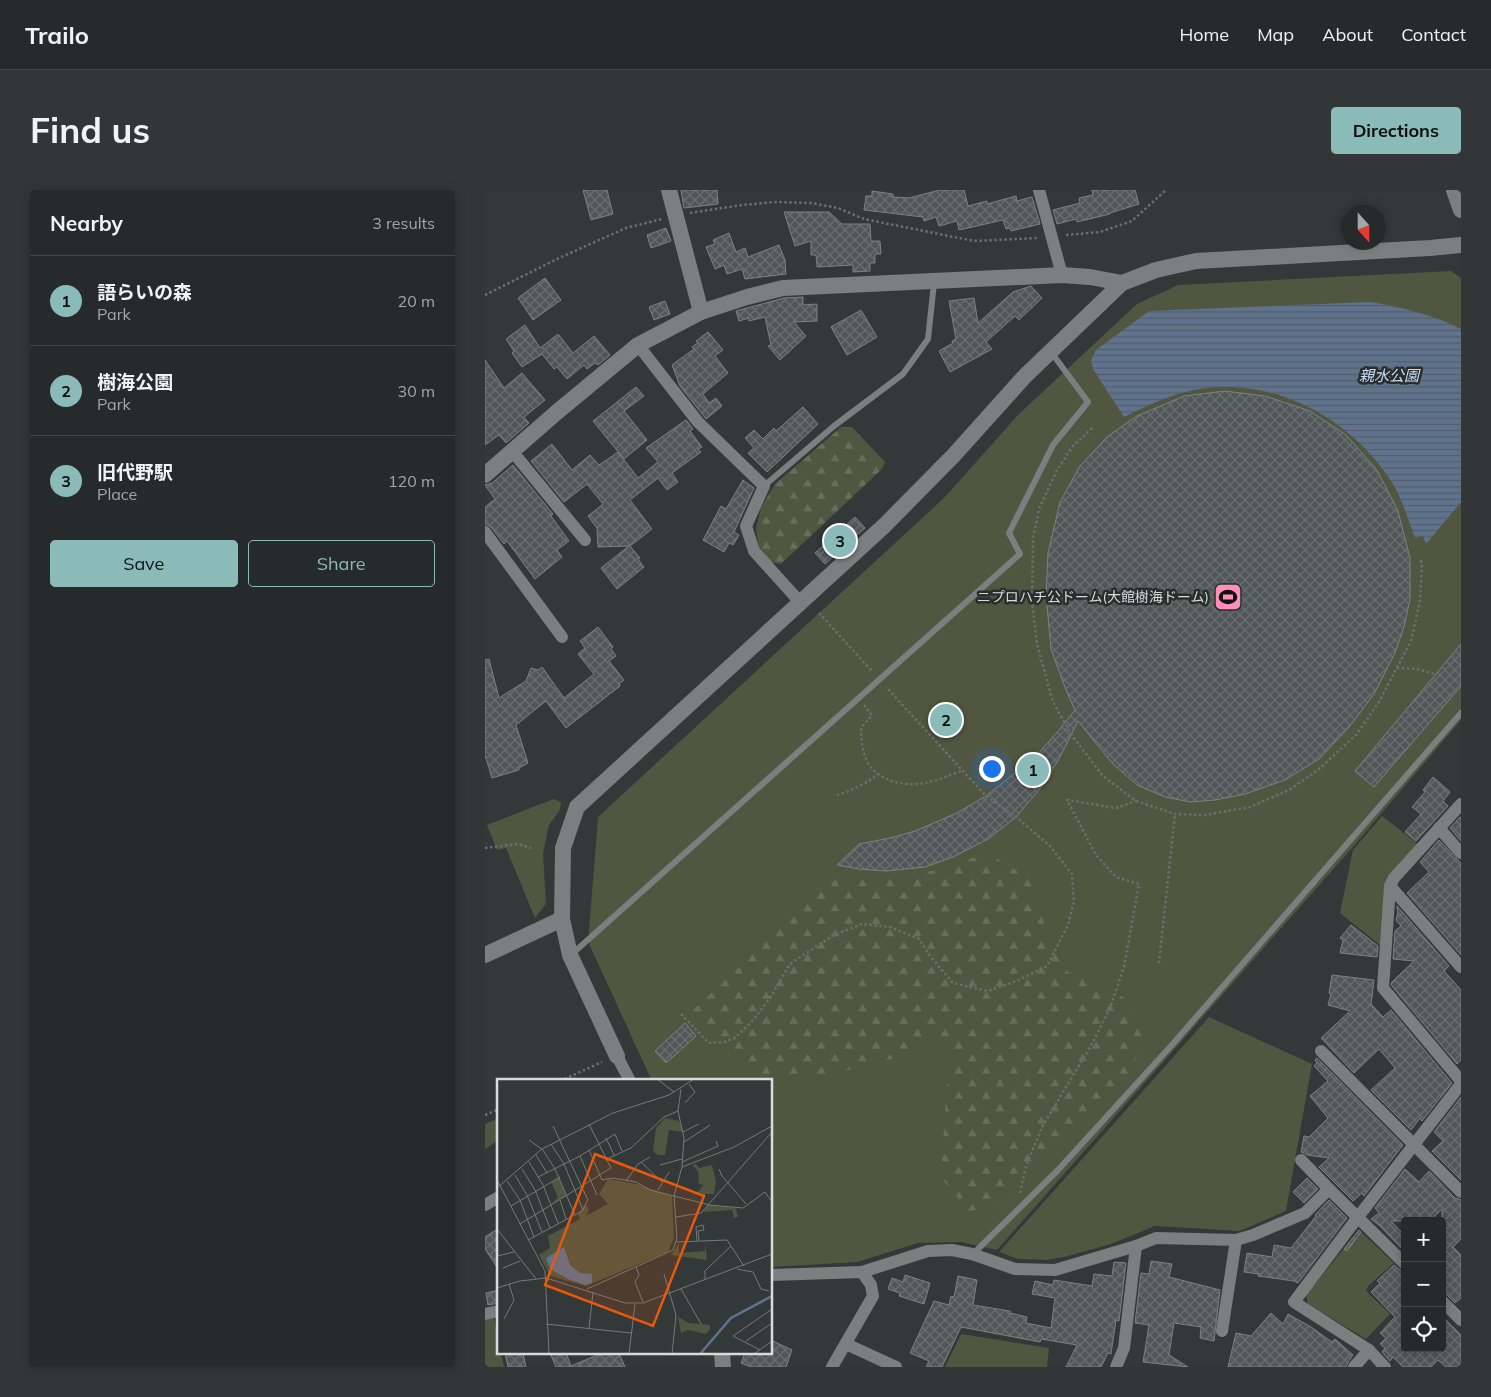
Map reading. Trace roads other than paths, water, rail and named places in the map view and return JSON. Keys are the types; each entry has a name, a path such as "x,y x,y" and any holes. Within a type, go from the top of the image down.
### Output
{"street":[{"path":"669,190 701,312"},
{"path":"1039,190 1062,275"},
{"path":"1454,190 1461,210"},
{"path":"629,1079 570,955 562,918 563,848 577,807 885,525 954,455 1025,376 1122,283 1156,270 1196,261 1461,245"},
{"path":"485,475 637,345 701,312 747,297 783,288 1062,275 1090,277 1122,283"},
{"path":"637,345 698,422 763,486 746,526 754,550 800,602"},
{"path":"512,451 585,540"},
{"path":"485,532 562,636"},
{"path":"1385,1367 1369,1350 1294,1302 1461,1083 1383,988 1390,886 1394,878 1461,804"},
{"path":"1439,828 1461,853"},
{"path":"1390,886 1461,967"},
{"path":"485,955 562,918"},
{"path":"1321,1051 1461,1192"},
{"path":"1301,1160 1403,1262"},
{"path":"773,1275 862,1272 928,1252 952,1250 972,1254 1015,1269 1055,1270 1156,1238 1236,1240 1253,1236 1305,1213 1329,1189"},
{"path":"485,1205 497,1198"},
{"path":"1222,1331 1236,1240"},
{"path":"1117,1367 1124,1348 1135,1246"},
{"path":"832,1367 873,1296 871,1285 862,1272"},
{"path":"1446,1305 1461,1320"},
{"path":"846,1344 896,1367"},
{"path":"1353,1367 1369,1350"},
{"path":"722,1354 723,1367"}],"lane":[{"path":"763,486 834,426 903,374 928,339 934,281"},
{"path":"570,955 1020,554 1009,533 1053,445 1088,402 1051,350"},
{"path":"972,1254 1057,1170 1171,1046 1461,713"}],"water":[{"name":"親水公園","path":"1371,302 1417,312 1461,329 1461,502 1426,544 1423,536 1415,538 1398,494 1376,461 1359,442 1318,412 1272,393 1247,388 1222,387 1184,393 1159,401 1124,417 1093,369 1091,360 1096,350 1149,311"}],"place":[{"name":"旧代野駅","path":"840,541"},
{"name":"ニプロハチ公ドーム(大館樹海ドーム)","path":"1228,597"},
{"name":"樹海公園","path":"946,720"},
{"name":"語らいの森","path":"1033,770"}]}
